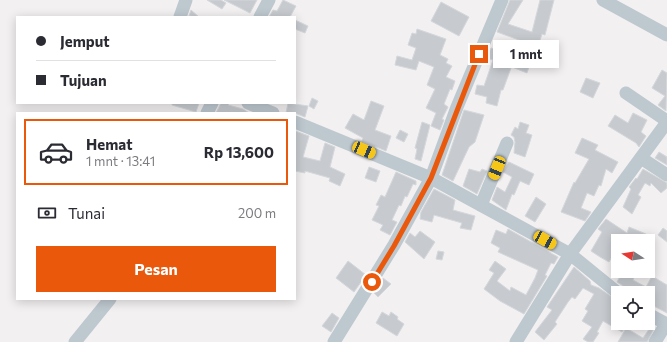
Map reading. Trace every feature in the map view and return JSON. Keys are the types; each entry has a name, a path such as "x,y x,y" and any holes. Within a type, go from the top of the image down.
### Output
{"street":[{"path":"180,16 186,0"},
{"path":"261,16 269,0"},
{"path":"334,342 394,246 431,178 457,108 502,0"},
{"path":"603,0 667,34"},
{"path":"516,342 570,254 667,121 626,93"},
{"path":"250,104 270,112"},
{"path":"296,122 431,178 570,254 611,287"},
{"path":"481,205 507,143"},
{"path":"641,158 667,175"},
{"path":"75,342 109,300"},
{"path":"655,318 667,324 655,342"}],"building":[{"path":"207,0 221,0 226,3 222,9"},
{"path":"224,0 257,0 250,13"},
{"path":"283,0 296,6 291,16 270,16 273,10 277,11"},
{"path":"510,0 523,0 508,24 532,32 540,0 554,0 545,35 542,34 535,56 528,55 530,44 497,32"},
{"path":"441,2 469,17 459,36 431,21"},
{"path":"191,10 198,16 189,16"},
{"path":"296,20 308,26 305,33 296,29"},
{"path":"417,29 446,39 440,55 448,59 446,63 452,66 446,77 455,81 444,104 448,107 442,119 444,120 440,130 431,126 436,113 426,108 435,89 427,85 434,67 419,61 416,70 395,65 397,56 412,60 416,48 408,45 412,33 416,34"},
{"path":"491,48 504,52 499,66 511,68 503,90 501,90 497,106 486,103 487,97 475,94 477,85 484,86 493,60 486,58"},
{"path":"517,56 525,59 526,56 532,58 527,73 512,67"},
{"path":"662,70 667,73 666,111 658,105 665,96 652,88"},
{"path":"586,78 600,83 593,98 580,92"},
{"path":"312,98 318,101 314,109 309,106"},
{"path":"371,101 384,106 375,130 391,136 386,151 362,141 363,138 345,128 353,114 364,120"},
{"path":"172,104 199,104 196,112"},
{"path":"220,104 229,104 228,105 243,109 248,112 216,112"},
{"path":"288,104 308,106 305,117 296,113 296,112 286,112"},
{"path":"464,110 484,115 475,142 469,147 453,181 442,175"},
{"path":"633,113 647,120 641,132 646,136 639,147 636,143 608,126 615,115 628,123"},
{"path":"422,122 430,125 421,161 415,159 417,149 415,148"},
{"path":"520,122 529,125 526,133 532,135 525,157 514,153 515,142 514,137 511,135 515,127 518,129"},
{"path":"400,130 408,134 404,142 396,138"},
{"path":"296,131 309,136 303,157 320,161 325,143 335,147 330,167 345,174 340,186 329,181 330,178 305,171 305,173 296,171"},
{"path":"582,138 598,145 595,150 618,162 612,173 606,169 601,186 599,185 594,196 587,193 581,208 591,212 585,221 561,212 574,182 575,183 589,159 575,153"},
{"path":"659,152 667,157 667,165 655,158"},
{"path":"509,162 534,174 529,185 520,181 514,195 512,194 506,210 492,200 497,187 505,192 512,177 503,172"},
{"path":"369,167 380,171 376,182 365,178"},
{"path":"469,169 480,172 482,169 487,171 477,194 463,186"},
{"path":"643,169 667,183 667,188 661,193 651,183 650,186 645,183 638,195 641,197 632,214 623,207 631,189 629,187 636,178 637,179"},
{"path":"396,172 416,181 416,185 413,184 407,197 405,196 401,206 399,205 392,220 397,222 390,235 380,230 383,225 372,220 379,206 376,205 381,195 385,197"},
{"path":"434,189 455,200 453,210 475,216 471,230 460,228 462,223 434,215 432,222 420,219 421,212"},
{"path":"536,197 546,204 535,222 525,216"},
{"path":"606,219 627,233 629,227 646,234 611,234 611,258 609,262 591,251 602,232 598,229"},
{"path":"663,228 667,231 667,242 658,235"},
{"path":"508,229 558,257 554,264 551,263 545,275 547,276 524,314 500,301 484,289 494,273 489,270 495,261 506,269 497,281 510,291 511,287 526,295 535,278 538,270 498,252 500,248 491,243 496,230 506,234"},
{"path":"420,231 435,242 424,259 405,242 410,233 415,237"},
{"path":"438,251 444,252 442,260 436,259"},
{"path":"348,261 366,275 354,292 336,278"},
{"path":"574,267 590,281 591,285 599,288 611,296 611,326 603,321 597,332 599,333 593,342 588,342 583,339 592,327 582,321 588,311 585,309 594,294 583,288 575,299 572,297 568,302 555,322 557,324 544,340 535,332 552,310 547,307"},
{"path":"383,278 391,284 378,297 374,293"},
{"path":"619,278 634,278 633,280 644,286 623,286 617,282"},
{"path":"651,278 655,278 667,285 667,313 655,307 655,286 647,286"},
{"path":"382,312 389,316 391,312 404,324 397,336 376,323"},
{"path":"332,313 339,318 331,332 322,326"},
{"path":"625,330 629,330 643,338 649,330 653,330 647,342 618,342"}],"route":[{"path":"372,282 394,246 431,178 479,54"}]}
